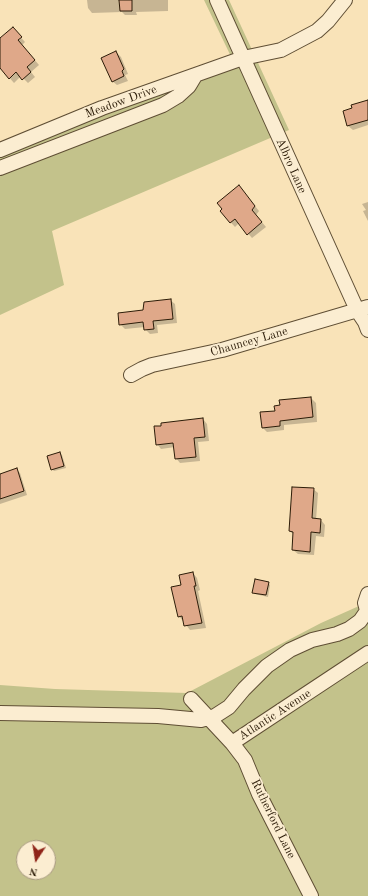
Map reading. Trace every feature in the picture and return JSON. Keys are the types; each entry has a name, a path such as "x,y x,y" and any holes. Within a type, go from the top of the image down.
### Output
{"street":[{"name":"Albro Lane","path":"217,0 362,308 368,330"},
{"name":"Meadow Drive","path":"0,150 102,108 243,58 281,50 317,31 328,21 345,0"},
{"path":"0,168 163,105 178,96 189,86 195,76"},
{"name":"Chauncey Lane","path":"131,375 152,365 222,350 362,308"},
{"path":"0,713 158,716 190,720 201,720 216,716 229,707 244,689 267,666 290,650 312,640 338,634 349,629 360,621 367,612 365,603 368,594"},
{"name":"Atlantic Avenue","path":"191,699 232,743 368,653"},
{"name":"Rutherford Lane","path":"232,743 245,760 259,794 311,896"}],"shaded area":[{"path":"204,0 229,0 289,130 52,231 64,285 0,315 0,154 235,65"},
{"path":"368,592 368,896 0,896 0,685 55,689 187,693 321,623 359,606"}],"building":[{"path":"119,0 132,0 132,11 120,11"},
{"path":"13,27 22,37 18,40 35,60 27,67 31,72 22,80 16,72 9,79 0,68 0,38"},
{"path":"116,51 124,69 122,71 124,76 112,82 101,58"},
{"path":"368,100 368,120 347,126 343,111 352,108 351,105"},
{"path":"239,185 255,206 252,210 262,222 247,235 235,219 230,223 220,211 222,209 217,203"},
{"path":"171,299 173,319 153,321 154,329 144,330 143,322 119,325 118,313 143,310 144,302"},
{"path":"311,397 313,417 280,421 280,426 262,428 260,412 275,411 274,406 280,405 279,400"},
{"path":"203,418 205,437 194,438 196,457 175,459 173,443 156,445 154,426 161,426 161,423"},
{"path":"60,452 64,466 51,470 47,456"},
{"path":"17,468 24,491 0,499 0,474"},
{"path":"292,487 314,488 312,518 321,519 320,533 311,532 310,552 292,550 293,532 289,531"},
{"path":"193,572 196,586 194,586 202,623 184,626 182,616 178,617 171,587 181,585 179,575"},
{"path":"255,579 269,582 266,595 252,593"}]}
